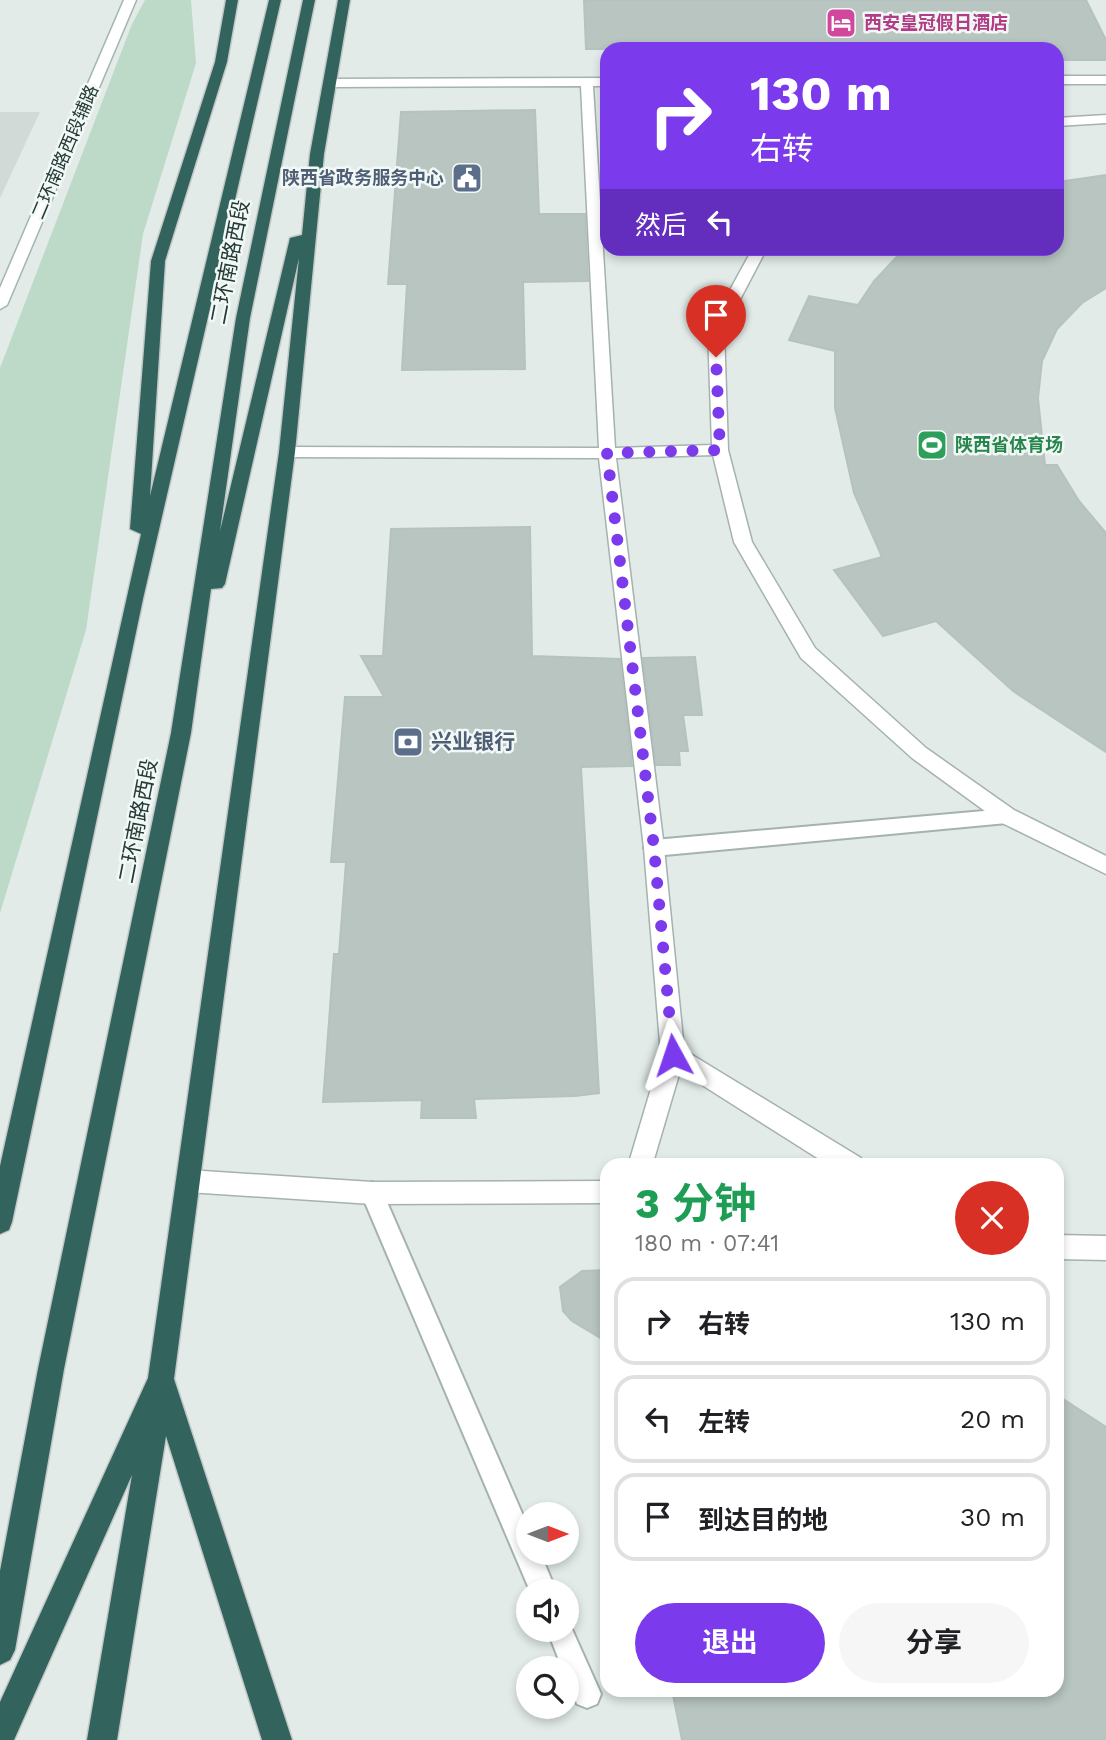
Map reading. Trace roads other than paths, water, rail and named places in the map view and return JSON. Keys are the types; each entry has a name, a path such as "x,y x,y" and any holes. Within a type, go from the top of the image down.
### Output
{"highway":[{"path":"134,599 158,261 221,62 232,0"},
{"name":"二环南路西段","path":"0,1223 134,599 275,0"},
{"name":"二环南路西段","path":"0,1650 51,1368 181,733 243,318 309,0"},
{"path":"181,733 317,154 344,0"},
{"path":"102,1740 161,1379 287,452 317,154"},
{"path":"0,1168 21,1134"},
{"path":"0,1736 161,1379"},
{"path":"161,1379 277,1740"}],"street":[{"name":"二环南路西段辅路","path":"0,305 130,0"},
{"path":"1064,80 1106,80"},
{"path":"587,82 607,453 654,848 673,1055 642,1158"},
{"path":"330,83 600,82"},
{"path":"1064,122 1106,119"},
{"path":"756,256 716,330 720,450 743,542 808,653 919,753 1007,816 1106,866"},
{"path":"287,452 607,453 720,450"},
{"path":"673,1055 839,1158"},
{"path":"188,1181 372,1193 600,1192"},
{"path":"1064,1247 1106,1248"}],"lane":[{"path":"654,848 1007,816"},
{"path":"372,1193 538,1579"},
{"path":"565,1642 587,1694"}],"place":[{"name":"西安皇冠假日酒店","path":"841,23"},
{"name":"陕西省政务服务中心","path":"467,178"},
{"name":"陕西省体育场","path":"932,445"},
{"name":"兴业银行","path":"408,742"}]}
